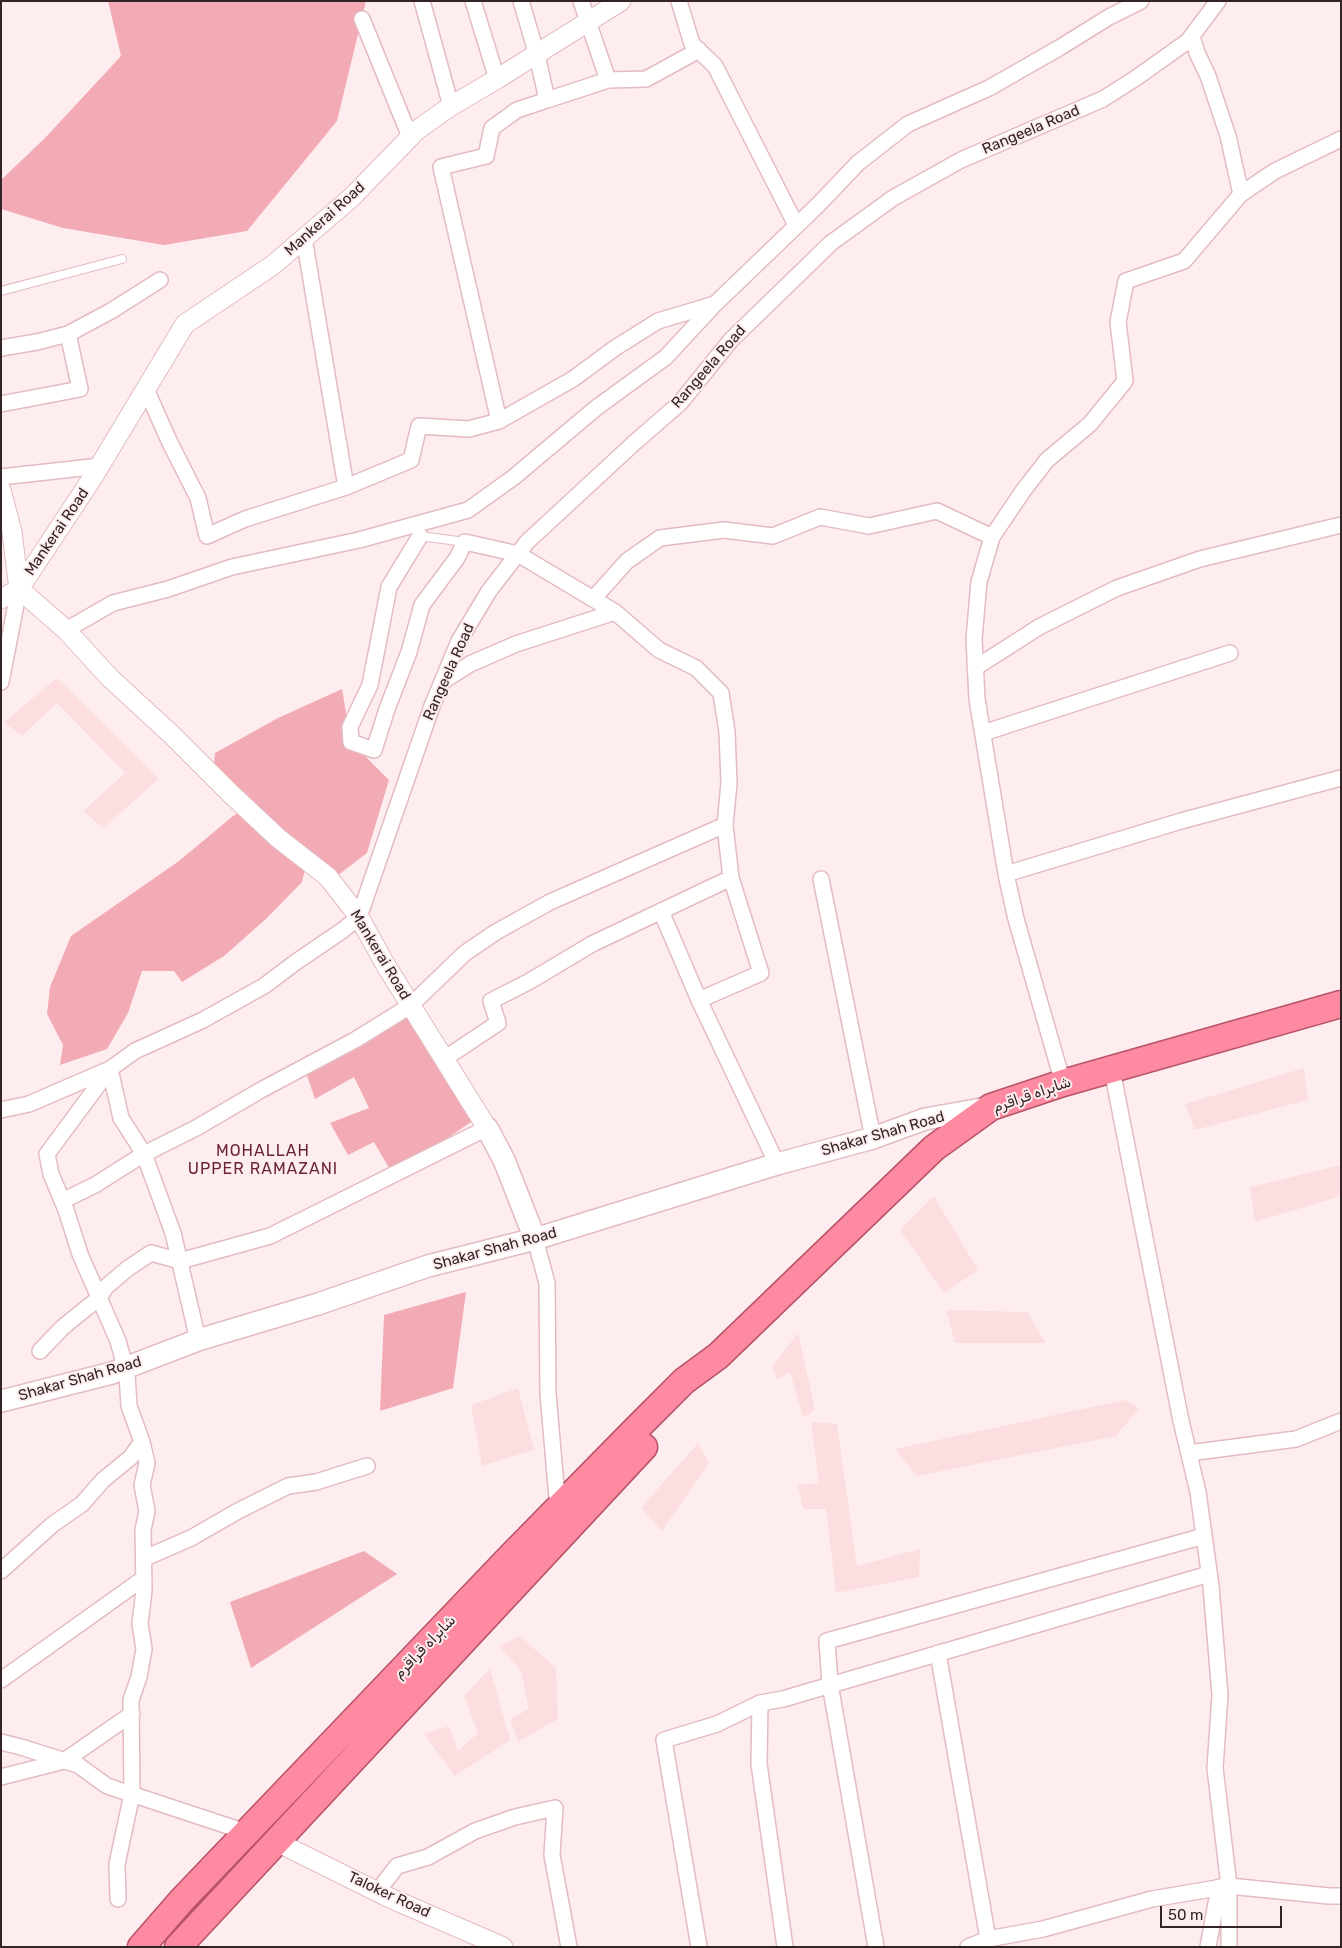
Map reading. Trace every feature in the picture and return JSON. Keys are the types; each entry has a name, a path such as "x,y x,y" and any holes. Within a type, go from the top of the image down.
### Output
{"highway":[{"name":"شاہراہ قراقرم","path":"141,1947 182,1900 558,1509 684,1381 718,1356 934,1148 991,1107 1063,1083 1341,1004"},
{"name":"شاہراہ قراقرم","path":"178,1947 697,1391 718,1356"}],"main road":[{"name":"Shakar Shah Road","path":"1,1402 112,1373 198,1340 318,1304 428,1266 535,1240 777,1164 873,1138 925,1119 991,1107"},
{"name":"Mankerai Road","path":"486,1128 504,1160 535,1240"}],"street":[{"path":"422,1 450,106"},
{"path":"473,1 497,79"},
{"path":"521,1 537,54 547,100"},
{"path":"581,1 608,80"},
{"name":"Mankerai Road","path":"486,1128 384,964 359,917 328,877 278,838 110,678 66,630 19,588 100,466 185,324 273,264 352,197 417,130 450,106 497,79 621,1"},
{"path":"679,1 692,44 715,66 796,225"},
{"path":"66,630 113,603 168,589 232,567 359,540 468,510 514,477 596,408 666,357 715,304 818,205 858,163 908,124 989,88 1109,17 1141,1"},
{"name":"Rangeela Road","path":"359,917 425,724 459,641 484,599 527,542 633,444 680,404 731,340 831,243 893,198 961,160 1103,99 1188,41 1218,1"},
{"path":"362,19 410,137"},
{"path":"1192,36 1197,53 1208,76 1228,136 1241,194"},
{"path":"499,421 441,167 486,156 492,128 517,110 608,80 646,80 699,50"},
{"path":"1063,1083 1016,920 1006,874 977,699 974,640 980,582 992,537 1023,491 1047,460 1090,424 1125,381 1118,322 1126,281 1184,261 1241,194 1275,171 1341,139"},
{"path":"304,238 346,487"},
{"path":"1,348 68,334 111,311 160,280"},
{"path":"146,389 170,443 198,498 207,536 244,519 346,487 411,460 419,426 469,429 499,421 573,379 615,348 658,321 715,304"},
{"path":"1,404 80,390 68,334"},
{"path":"1,477 100,466"},
{"path":"1,490 7,533 19,588 1,682"},
{"path":"593,599 627,562 660,538 724,530 773,536 820,517 869,526 937,511 992,537"},
{"path":"976,668 1039,627 1117,588 1200,559 1341,525"},
{"path":"420,536 388,587 370,685 350,727 351,742 374,750 422,605 457,558 465,542 518,554 615,612 659,650 696,668 720,693 727,732 729,784 725,825 731,878 761,973 699,1000"},
{"path":"1,599 19,588"},
{"path":"442,682 470,664 516,644 615,612"},
{"path":"983,733 1230,653"},
{"path":"1006,874 1181,821 1341,778"},
{"path":"62,1201 95,1185 144,1154 196,1128 261,1090 356,1040 410,1006 465,953 496,932 550,902 725,825"},
{"path":"444,1060 498,1024 491,1001 592,944 731,878"},
{"path":"821,879 873,1138"},
{"path":"661,911 699,1000 777,1164"},
{"path":"1,1110 29,1104 110,1069 135,1051 203,1020 264,986 359,917"},
{"path":"110,1069 122,1118 144,1154 173,1233 198,1340"},
{"path":"110,1069 47,1154 50,1174 62,1201 80,1254 118,1341 126,1368 129,1406 142,1442 147,1464 142,1485 147,1511 143,1530 145,1558 140,1624 144,1649 139,1677 131,1700 132,1794 117,1864 118,1899"},
{"path":"1112,1070 1198,1492 1210,1574 1220,1695 1215,1768 1230,1947"},
{"path":"40,1351 63,1327 99,1298 106,1286 127,1269 151,1254 180,1261 270,1236 486,1128"},
{"path":"535,1240 547,1283 548,1394 558,1509"},
{"path":"1189,1453 1296,1439 1341,1421"},
{"path":"1,1571 52,1525 82,1504 103,1480 130,1458 142,1442"},
{"path":"145,1558 191,1538 238,1511 288,1486 316,1482 367,1466"},
{"path":"876,1947 830,1684 828,1641 1204,1536"},
{"path":"699,1947 664,1740 717,1724 760,1703 783,1699 938,1652 1210,1574"},
{"path":"1,1680 144,1578"},
{"path":"938,1652 988,1939"},
{"path":"760,1703 759,1764 785,1947"},
{"path":"1,1777 64,1761 132,1714"},
{"path":"1,1742 78,1765 107,1786 275,1841"},
{"path":"378,1892 397,1866 428,1857 475,1831 515,1817 555,1808 552,1855 569,1947"},
{"name":"Taloker Road","path":"275,1841 378,1892 503,1947"},
{"path":"1208,1947 1224,1886"},
{"path":"968,1947 988,1939 1044,1929 1152,1898 1224,1886 1341,1896"}],"lane":[{"path":"1,291 122,259"},
{"path":"420,536 465,542"}],"shaded area":[{"path":"108,1 366,1 337,121 247,231 164,245 63,228 1,209 1,180 45,138 121,56"},
{"path":"57,678 159,779 103,828 83,811 125,773 57,703 22,736 4,722"},
{"path":"342,689 351,742 389,780 367,853 333,879 307,861 302,882 267,918 224,956 182,982 174,971 142,971 128,1013 107,1049 60,1065 63,1045 47,1014 50,987 71,936 179,861 233,816 246,808 213,776 215,753 278,718"},
{"path":"410,1006 480,1116 393,1175 374,1142 348,1155 330,1123 369,1108 354,1077 315,1099 304,1067"},
{"path":"1304,1068 1308,1100 1195,1130 1185,1104"},
{"path":"1341,1165 1341,1196 1255,1222 1250,1187"},
{"path":"934,1196 978,1270 944,1293 900,1230"},
{"path":"466,1292 453,1388 380,1411 384,1315"},
{"path":"946,1310 1027,1312 1046,1343 955,1343"},
{"path":"798,1333 815,1410 803,1418 790,1372 777,1380 772,1367"},
{"path":"518,1388 534,1450 482,1466 471,1405"},
{"path":"1125,1400 1139,1408 1116,1436 917,1476 895,1449"},
{"path":"811,1422 837,1424 857,1566 920,1549 919,1577 836,1593 826,1509 803,1509 798,1485 819,1483"},
{"path":"698,1443 709,1463 662,1531 641,1508"},
{"path":"364,1551 397,1574 251,1668 230,1602"},
{"path":"520,1636 556,1668 558,1719 518,1742 510,1719 529,1709 521,1671 499,1646"},
{"path":"490,1668 510,1740 455,1776 424,1734 449,1726 458,1751 478,1733 464,1696"}],"district":[{"name":"MOHALLAH UPPER RAMAZANI","path":"263,1160"}]}
